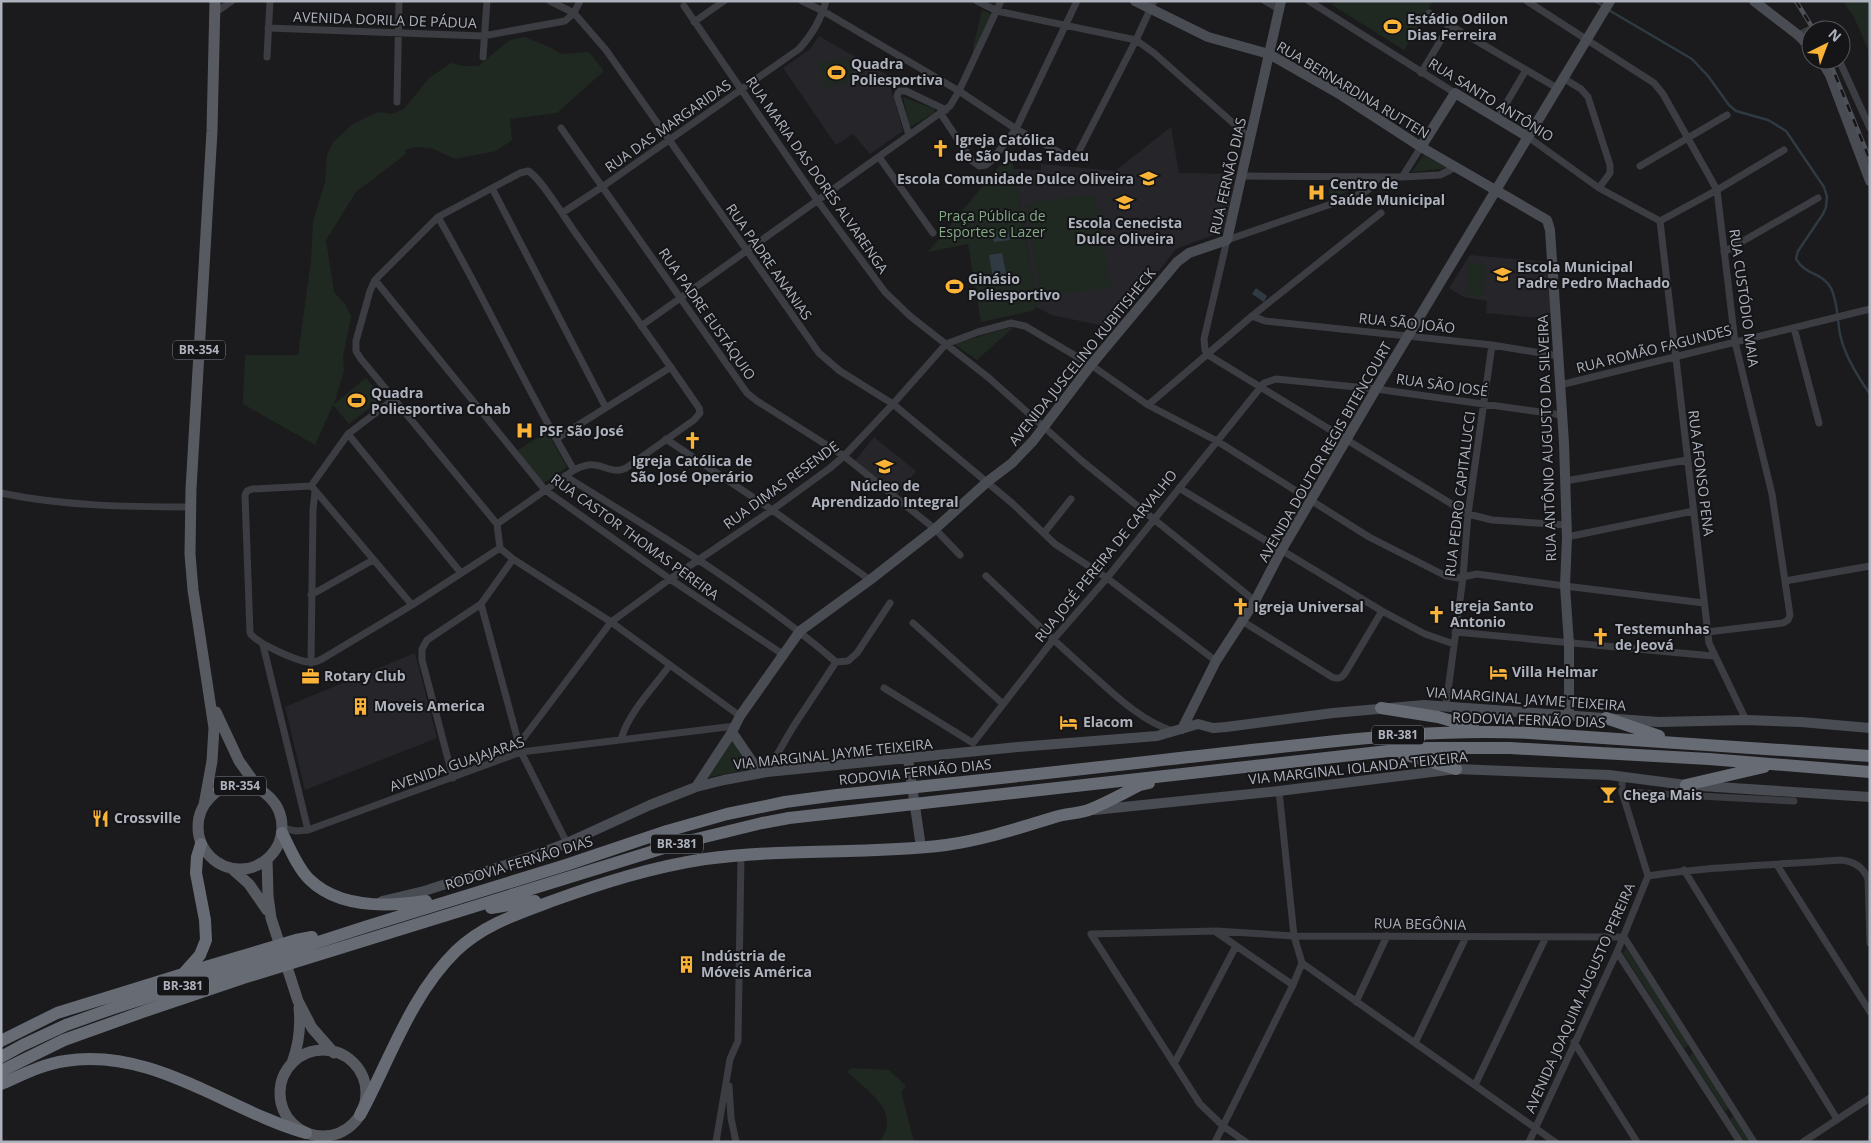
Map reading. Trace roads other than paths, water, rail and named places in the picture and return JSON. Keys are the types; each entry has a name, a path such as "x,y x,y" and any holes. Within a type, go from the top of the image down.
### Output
{"highway":[{"path":"1381,708 1438,717 1483,730"},
{"path":"1606,718 1676,742"},
{"name":"RODOVIA FERNÃO DIAS","path":"1,1057 22,1044 66,1025 111,1009 368,926 566,865 667,831 727,814 785,802 1406,734 1483,730 1870,756"},
{"name":"RODOVIA FERNÃO DIAS","path":"1,1071 64,1040 139,1013 680,844 789,818 1428,748 1510,748 1776,764 1870,772"},
{"path":"1388,751 1418,757 1456,769"},
{"path":"1686,785 1776,764"},
{"path":"360,1115 418,999 428,984 468,939 504,919 575,893 668,866 706,859 921,847 965,842 1021,828 1058,816 1088,810 1140,785 1180,775"},
{"path":"282,831 298,864 308,878 317,886 341,900 408,904 465,896"},
{"path":"184,974 200,956 206,940 205,920 196,873 197,857 201,844"},
{"path":"465,910 516,905 575,893"},
{"path":"1,1041 57,1013 296,940 368,926"},
{"path":"1,1084 37,1069 64,1061 89,1059 119,1061 152,1068 279,1124 306,1133"}],"main road":[{"name":"BR-354","path":"201,844 198,828 199,816 204,805 214,744 210,698 193,590 190,554 196,387 212,131 215,1"},
{"name":"BR-354","path":"210,698 229,743 244,769 260,790 276,806 282,831"},
{"name":"BR-354","path":"204,805 218,792 235,785 248,786 260,790"},
{"path":"201,844 213,860 231,868 244,869 256,866 267,859 279,843 282,831"},
{"path":"267,859 268,896 273,923 298,1001 312,1028 334,1052"},
{"path":"231,868 258,894 273,923"},
{"path":"291,1064 301,1056 327,1051 341,1054 353,1062 361,1074 366,1088 366,1102 360,1115 348,1128 331,1136 318,1136 306,1133 295,1126 286,1115 281,1102 280,1089 299,1040 298,1001"}],"street":[{"path":"215,14 232,1"},
{"path":"267,56 270,1"},
{"path":"397,102 399,1"},
{"path":"482,57 487,1"},
{"path":"550,1 574,13 580,1"},
{"path":"694,22 724,1"},
{"path":"802,1 823,11 959,92 1016,129 1070,158 1076,155 1136,40 1152,5"},
{"name":"RUA DAS MARGARIDAS","path":"562,213 602,188 799,49 815,29 826,1"},
{"path":"641,326 950,106 959,92 1001,1"},
{"path":"909,136 897,96 899,91 906,91 943,112 972,161 979,166 986,165 1016,129 1077,1"},
{"name":"RUA BERNARDINA RUTTEN","path":"1135,1 1152,5 1208,37 1269,54 1341,95 1421,147 1496,191"},
{"path":"1265,1 1280,5"},
{"name":"RUA SANTO ANTÔNIO","path":"1309,1 1421,73 1528,137 1599,188 1660,221"},
{"name":"RUA CUSTÓDIO MAIA","path":"1527,1 1654,83 1663,94 1717,190 1735,342 1772,494 1790,611 1788,620 1783,623 1707,632"},
{"name":"AVENIDA DOUTOR REGIS BITENCOURT","path":"1175,732 1216,661 1255,601 1281,551 1376,389 1610,1"},
{"path":"1754,1 1801,38"},
{"path":"980,2 997,11 1136,40 1154,53 1250,138"},
{"name":"RUA FERNÃO DIAS","path":"1208,355 1205,350 1204,339 1280,5"},
{"name":"RUA MARIA DAS DORES ALVARENGA","path":"684,6 817,200 885,292 910,316 989,378 1045,426 1082,462 1255,601"},
{"name":"AVENIDA DORILA DE PÁDUA","path":"268,28 483,36 565,21 574,13"},
{"name":"RUA PADRE ANANIAS","path":"574,13 606,50 818,353 840,371 893,404 987,482 1060,547 1107,578 1216,661"},
{"path":"1429,13 1557,88"},
{"path":"1421,73 1450,25"},
{"path":"1497,119 1526,70"},
{"path":"1827,70 1870,181"},
{"path":"1844,70 1870,128"},
{"path":"1564,78 1581,89 1590,102 1611,170 1599,188"},
{"path":"1402,177 1456,93"},
{"path":"1640,166 1727,115"},
{"name":"RUA PADRE EUSTÁQUIO","path":"561,128 679,299 747,393 761,404 844,456 935,529 960,555"},
{"path":"1660,221 1784,150"},
{"path":"879,157 933,233"},
{"path":"1241,176 1402,177 1440,175 1456,167"},
{"path":"497,524 574,470 594,464 610,470 626,468 697,418 700,410 562,213 533,174 528,171 520,173 438,217 375,280 370,291 356,341 356,351 360,359 497,524 500,548 513,559 611,622 740,716"},
{"path":"1227,240 1362,193 1369,189 1378,178"},
{"path":"492,188 606,408"},
{"name":"RUA ANTÔNIO AUGUSTO DA SILVEIRA","path":"1496,191 1542,216 1549,224 1559,356 1565,481 1567,537 1565,586 1569,644 1570,715"},
{"path":"1724,252 1818,198"},
{"path":"1148,405 1252,316 1381,213"},
{"path":"438,217 574,470"},
{"name":"RUA AFONSO PENA","path":"1660,221 1674,357 1707,632 1713,656 1746,720"},
{"name":"AVENIDA JUSCELINO KUBITISHECK","path":"696,787 740,716 800,631 870,580 935,529 987,482 1012,463 1033,441 1091,365 1182,256 1227,240"},
{"name":"RUA CASTOR THOMAS PEREIRA","path":"375,280 545,490 670,579 784,656"},
{"name":"RUA ROMÃO FAGUNDES","path":"1560,385 1870,309"},
{"name":"RUA SÃO JOÃO","path":"1252,316 1265,321 1492,345 1559,356"},
{"path":"946,344 978,332 1014,322 1025,326 1091,365 1148,405 1217,441 1369,537 1446,576 1453,578 1477,574 1704,603"},
{"path":"1794,328 1819,423"},
{"name":"RUA DIMAS RESENDE","path":"519,744 611,622 670,579 772,510 844,456 946,344"},
{"name":"RUA PEDRO CAPITALUCCI","path":"1446,706 1463,577 1468,514 1492,345"},
{"path":"1208,355 1468,514 1492,520 1566,525"},
{"path":"556,439 671,367"},
{"name":"RUA SÃO JOSÉ","path":"1261,387 1264,383 1276,379 1376,389 1562,415"},
{"name":"RUA JOSÉ PEREIRA DE CARVALHO","path":"884,688 973,742 1053,640 1107,578 1261,387"},
{"path":"311,663 313,488 348,434 394,399"},
{"path":"348,434 461,573"},
{"path":"666,439 772,510 870,580"},
{"path":"1565,481 1687,460"},
{"path":"565,476 698,560 800,631 836,662 848,661 857,653 890,603"},
{"path":"313,488 252,489 247,491 245,495 248,623 251,636 262,645 311,663 322,659 412,605 500,548"},
{"path":"313,488 412,605"},
{"path":"1179,488 1382,611 1425,634 1454,644"},
{"path":"1,492 31,499 68,503 126,507 191,507"},
{"path":"1044,532 1071,499"},
{"path":"1567,537 1693,511"},
{"path":"453,778 422,660 422,649 427,640 481,604 513,559"},
{"path":"311,595 373,560"},
{"path":"1785,581 1870,566"},
{"path":"986,576 1122,702 1153,722 1175,732"},
{"path":"481,604 519,744 567,843"},
{"path":"1242,621 1337,679 1341,678 1347,670 1382,611"},
{"path":"913,623 1002,703"},
{"path":"1455,632 1713,656"},
{"path":"262,645 308,830"},
{"path":"733,729 764,773 836,662"},
{"path":"621,739 624,729 631,718 670,665"},
{"name":"VIA MARGINAL JAYME TEIXEIRA","path":"374,903 424,891 567,843 650,805 696,787 764,773 1175,732 1198,724 1213,728 1226,727 1381,708 1424,705 1659,722 1746,720 1801,722 1870,728"},
{"name":"AVENIDA GUAJAJARAS","path":"282,831 308,830 522,752 621,739 733,729"},
{"path":"908,759 921,847"},
{"name":"VIA MARGINAL IOLANDA TEIXEIRA","path":"1088,810 1279,791 1456,769 1509,770 1622,777 1686,785 1870,797"},
{"name":"AVENIDA JOAQUIM AUGUSTO PEREIRA","path":"1530,1141 1624,937 1648,876 1622,792 1622,777"},
{"path":"1279,791 1294,936 1302,963 1555,1142"},
{"path":"1622,792 1794,801"},
{"path":"716,1142 730,1059 738,1041 741,856"},
{"path":"1648,876 1684,870 1840,860 1854,863 1860,866 1866,875 1868,883 1870,943"},
{"path":"1776,865 1870,1012"},
{"path":"1684,870 1837,1118"},
{"path":"1216,932 1292,985"},
{"name":"RUA BEGÔNIA","path":"1174,1064 1091,934 1216,932 1294,936 1624,937"},
{"path":"1356,1002 1387,936"},
{"path":"1415,1043 1466,937"},
{"path":"1475,1085 1546,937"},
{"path":"1624,937 1754,1142"},
{"path":"1236,946 1174,1064 1200,1104 1224,1126 1246,1142"},
{"path":"1617,952 1740,1142"},
{"path":"1215,1142 1302,963"},
{"path":"1574,1042 1637,1142"},
{"path":"1683,1054 1694,1047"},
{"path":"728,1078 731,1118 736,1142"},
{"path":"1803,1142 1870,1098"},
{"path":"1725,1118 1735,1112"}],"waterway":[{"path":"1595,1 1603,6"},
{"path":"1607,9 1692,59 1736,111 1768,120 1786,131 1824,187 1827,197 1823,214 1798,251 1796,259 1804,268 1828,283 1831,288 1835,299 1842,342 1856,373 1870,394"}],"railway":[{"path":"1796,1 1808,20"},
{"path":"1833,70 1870,160"}],"place":[{"name":"Estádio Odilon Dias Ferreira","path":"1393,27"},
{"name":"Quadra Poliesportiva","path":"837,72"},
{"name":"Igreja Católica de São Judas Tadeu","path":"941,148"},
{"name":"Escola Comunidade Dulce Oliveira","path":"1148,179"},
{"name":"Centro de Saúde Municipal","path":"1316,192"},
{"name":"Escola Cenecista Dulce Oliveira","path":"1125,203"},
{"name":"Escola Municipal Padre Pedro Machado","path":"1503,275"},
{"name":"Ginásio Poliesportivo","path":"954,287"},
{"name":"Quadra Poliesportiva Cohab","path":"357,401"},
{"name":"PSF São José","path":"525,431"},
{"name":"Igreja Católica de São José Operário","path":"692,441"},
{"name":"Núcleo de Aprendizado Integral","path":"885,466"},
{"name":"Igreja Universal","path":"1240,607"},
{"name":"Igreja Santo Antonio","path":"1436,614"},
{"name":"Testemunhas de Jeová","path":"1601,637"},
{"name":"Villa Helmar","path":"1498,672"},
{"name":"Rotary Club","path":"310,676"},
{"name":"Moveis America","path":"360,706"},
{"name":"Elacom","path":"1069,722"},
{"name":"Chega Mais","path":"1609,795"},
{"name":"Crossville","path":"100,818"},
{"name":"Indústria de Móveis América","path":"687,964"}],"park label":[{"name":"Praça Pública de Esportes e Lazer","path":"992,224"}]}
